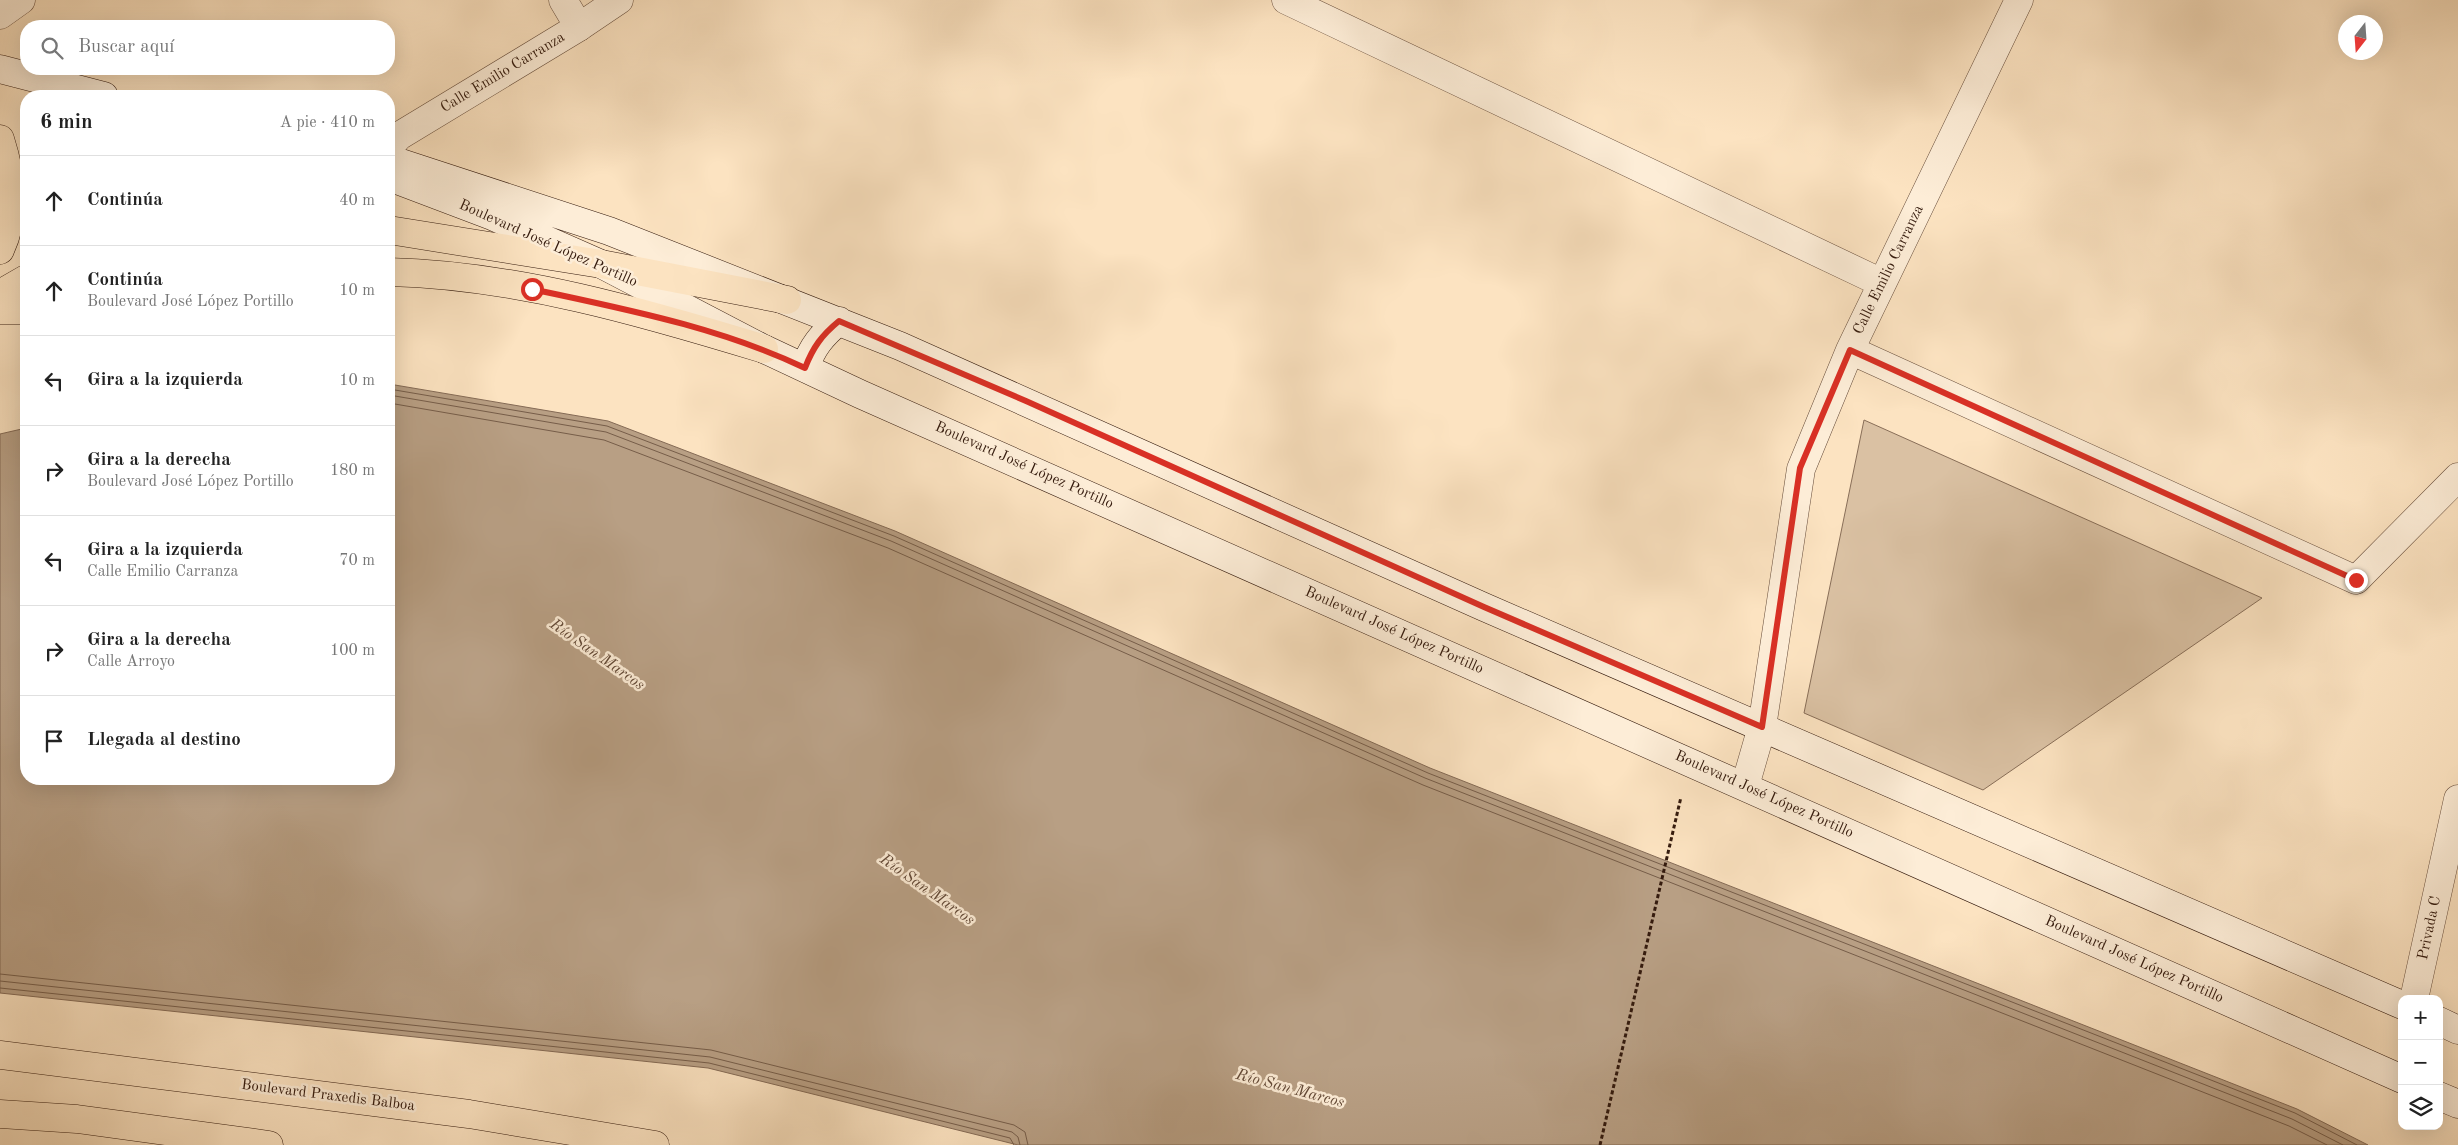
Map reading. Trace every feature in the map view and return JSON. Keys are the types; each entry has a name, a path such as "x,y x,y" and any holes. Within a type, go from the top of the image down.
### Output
{"main road":[{"path":"0,15 21,0"},
{"path":"562,0 579,27"},
{"name":"Calle Emilio Carranza","path":"395,140 399,136 579,27 619,0"},
{"path":"1286,0 1882,282"},
{"name":"Calle Emilio Carranza","path":"1745,786 1762,727 1800,468 1850,350 2019,0"},
{"path":"0,69 20,74"},
{"path":"23,75 81,90"},
{"path":"0,139 9,169 12,203 8,234 0,250"},
{"name":"Boulevard José López Portillo","path":"395,161 609,230 839,321 1026,401 1484,607 2398,1003"},
{"name":"Boulevard José López Portillo","path":"395,179 492,216 601,264 805,368 2398,1077"},
{"path":"395,231 601,264 787,300"},
{"path":"395,272 439,274 532,289 616,307 764,348"},
{"path":"0,294 20,282"},
{"path":"0,310 20,310"},
{"path":"805,368 811,351 822,336 839,321"},
{"path":"1850,350 2356,580 2458,477"},
{"name":"Privada C","path":"2415,995 2458,800"},
{"path":"2443,1023 2458,1030"},
{"name":"Boulevard Praxedis Balboa","path":"0,1055 469,1114 655,1145"},
{"path":"2443,1098 2458,1104"},
{"path":"0,1114 77,1119 269,1145"}],"path":[{"path":"1600,1145 1681,797"}],"shaded area":[{"path":"1864,420 2262,598 1983,790 1804,713"}],"water":[{"name":"Río San Marcos","path":"395,385 608,421 895,531 1430,768 2297,1109 2368,1145 1018,1145 708,1068 0,993 0,434 20,429 20,785 395,785"}],"route":[{"path":"532,289 684,324 764,348 805,368 811,351 822,336 839,321 1026,401 1484,607 1762,727 1800,468 1850,350 2356,580"}]}
